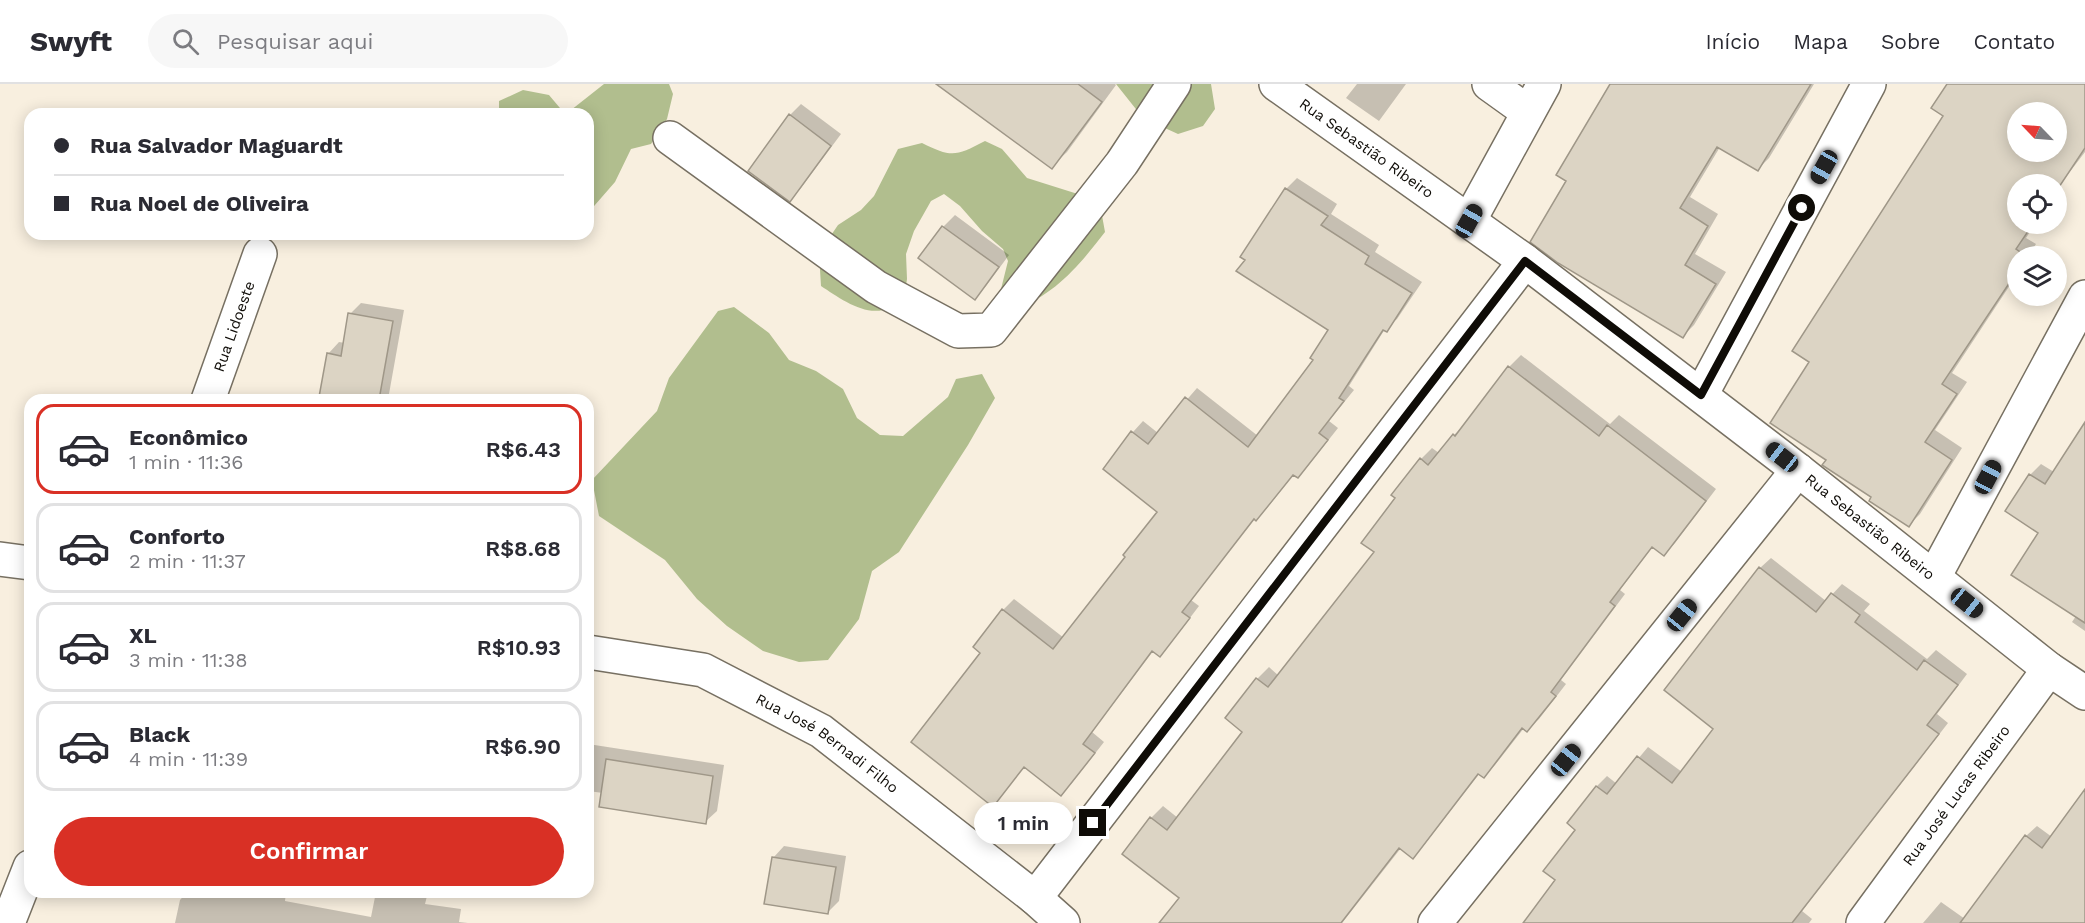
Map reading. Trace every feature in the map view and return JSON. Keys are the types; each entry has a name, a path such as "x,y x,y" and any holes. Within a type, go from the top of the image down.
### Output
{"street":[{"path":"670,138 876,287 958,331 991,330 1122,163 1174,84"},
{"name":"Rua Sebastião Ribeiro","path":"1276,84 1525,261 1798,470 2049,669 2085,693"},
{"path":"1489,84 1528,112"},
{"path":"1469,221 1544,84"},
{"path":"1701,395 1869,84"},
{"name":"Rua Lidoeste","path":"210,394 260,254"},
{"path":"1035,898 1525,261"},
{"path":"1934,577 2085,297"},
{"path":"1435,923 1798,470"},
{"path":"0,559 24,562"},
{"name":"Rua José Bernadi Filho","path":"594,653 703,670 821,731 1035,898 1063,923"},
{"name":"Rua José Lucas Ribeiro","path":"1863,923 2049,669"},
{"path":"8,923 24,882"}],"green space":[{"path":"604,84 669,84 673,94 667,119 651,144 631,149 615,182 594,206 594,108 574,108"},
{"path":"1116,84 1211,84 1215,109 1203,126 1178,134 1143,118"},
{"path":"523,90 549,95 560,108 499,108 499,101"},
{"path":"985,141 1002,149 1027,178 1081,195 1101,210 1105,232 1061,282 1034,301 1002,311 1001,289 1008,261 1003,249 982,231 960,206 944,194 931,201 914,231 906,254 907,279 904,299 883,310 867,310 850,304 821,286 819,253 838,225 861,210 874,196 898,149 922,143 940,151 954,153 967,150"},
{"path":"734,307 769,333 789,360 816,371 843,389 857,418 880,435 903,436 948,397 956,379 982,374 995,398 968,445 899,552 872,571 859,619 828,660 799,662 763,651 727,626 697,599 665,560 599,516 594,478 657,411 669,378 718,311"}],"building":[{"path":"936,84 1078,84 1102,102 1052,169"},
{"path":"1610,84 1811,84 1758,171 1717,147 1680,208 1708,226 1685,265 1716,284 1683,338 1558,263 1530,242 1566,181 1556,175"},
{"path":"1947,84 2085,84 2085,148 2067,175 2007,174 2007,234 2026,234 2018,246 2007,246 2007,286 1942,384 1957,394 1925,442 1952,460 1909,527 1869,501 1871,497 1822,465 1826,460 1770,423 1809,362 1792,351 1943,116 1931,108"},
{"path":"789,114 831,146 790,202 748,171"},
{"path":"1285,188 1328,216 1321,225 1369,256 1365,264 1412,293 1387,332 1383,330 1339,398 1344,401 1319,433 1328,440 1298,478 1293,475 1256,521 1254,519 1182,612 1190,618 1160,657 1152,651 1083,744 1095,753 1061,796 1024,767 993,807 911,742 980,653 973,647 1002,609 1053,649 1157,512 1103,469 1131,431 1148,444 1185,397 1248,447 1313,360 1310,358 1328,330 1236,271 1245,260 1240,257"},
{"path":"942,226 999,267 975,300 918,258"},
{"path":"348,313 393,321 380,394 320,394 327,353 341,356"},
{"path":"1508,366 1599,436 1607,425 1706,501 1664,556 1652,547 1610,602 1615,606 1551,692 1556,696 1527,732 1522,728 1484,778 1478,774 1413,859 1399,848 1341,923 1159,923 1179,898 1122,854 1150,817 1167,830 1242,732 1225,718 1256,678 1268,687 1374,552 1361,543 1395,498 1391,495 1420,458 1428,465 1453,434 1455,436"},
{"path":"2085,422 2085,623 2011,575 2038,533 2005,511 2029,474 2045,484"},
{"path":"1759,567 1816,612 1831,593 1860,615 1855,622 1917,670 1924,660 1958,685 1927,725 1939,734 1792,923 1523,923 1555,880 1543,871 1575,830 1567,823 1596,786 1607,794 1637,756 1672,783 1713,729 1664,690"},
{"path":"606,759 713,776 706,824 599,807"},
{"path":"2085,789 2085,923 1960,923 2025,835 2042,848"},
{"path":"772,857 836,867 828,914 764,904"}],"route":[{"path":"1093,823 1525,261 1701,395 1802,208"}]}
